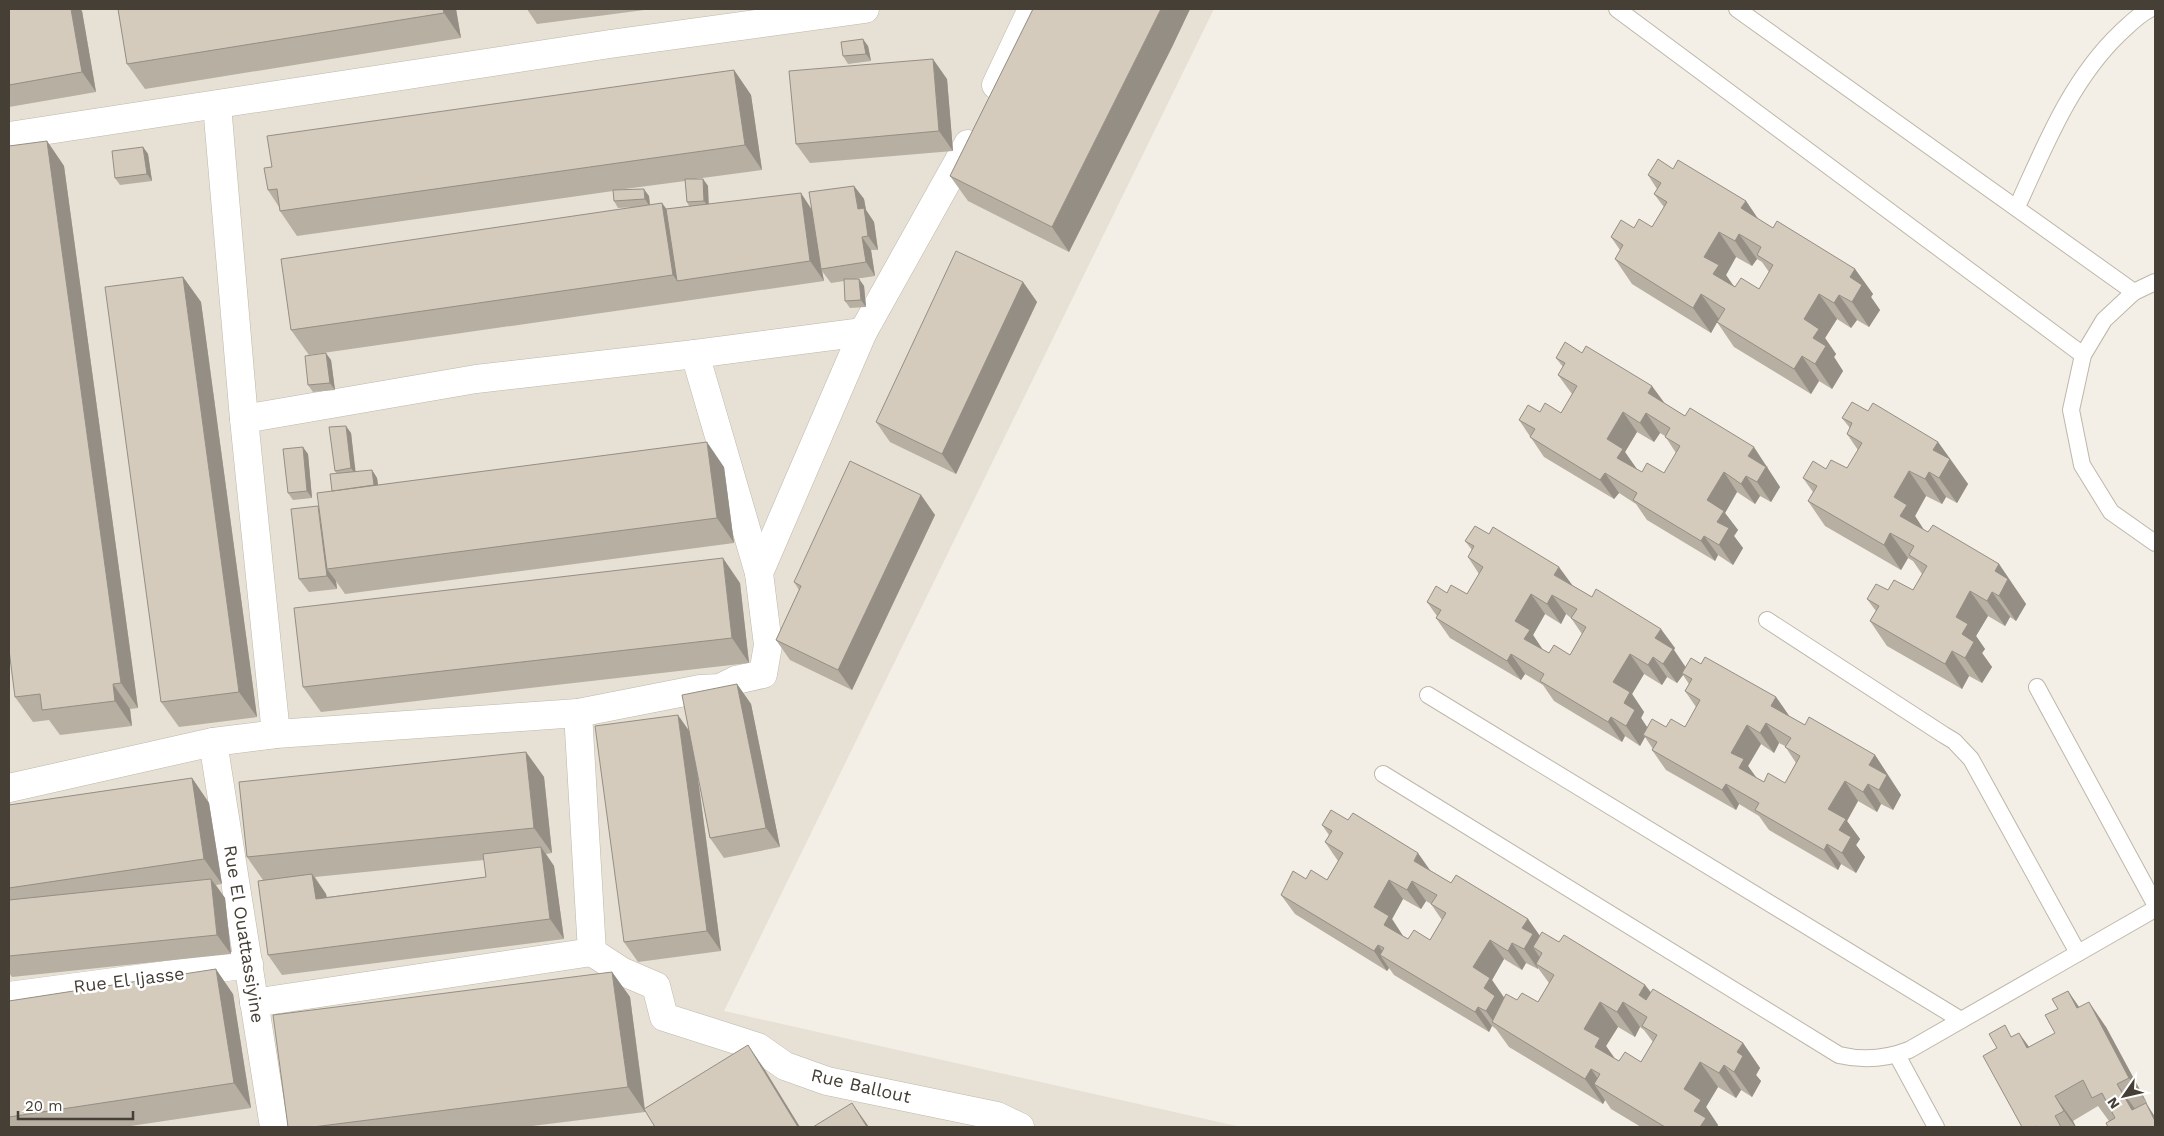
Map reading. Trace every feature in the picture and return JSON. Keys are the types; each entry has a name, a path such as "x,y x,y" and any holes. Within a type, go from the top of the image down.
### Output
{"street":[{"path":"9,136 610,44 865,9"},
{"path":"758,573 863,332 966,150 1032,9"},
{"path":"217,104 244,419 276,734"},
{"path":"244,419 476,379 695,354 863,332"},
{"path":"9,788 214,742 276,734 578,713 700,689 720,688 736,680 763,674 768,645 758,573 695,354"},
{"path":"254,1004 592,952 578,713"},
{"name":"Rue El Ouattassiyine","path":"214,742 274,1127"},
{"name":"Rue Ballout","path":"592,952 621,971 656,986 664,1017 758,1047 785,1066 827,1081 997,1116 1020,1127"},
{"name":"Rue El Ijasse","path":"9,996 249,964"}],"lane":[{"path":"1617,9 2083,355"},
{"path":"1737,9 2134,292"},
{"path":"2017,207 2050,133 2068,99 2090,66 2140,14 2150,9"},
{"path":"2155,282 2134,292 2104,320 2083,355 2072,410 2082,465 2111,512 2155,543"},
{"path":"1767,620 1944,734 1963,750 1971,759 2078,953"},
{"path":"2037,687 2155,904"},
{"path":"1428,695 1961,1020"},
{"path":"1383,774 1839,1055 1868,1059 1897,1055 1920,1044 2155,910"},
{"path":"1897,1055 1936,1127"}],"shaded area":[{"path":"9,9 1214,9 724,1011 1241,1127 9,1127"}],"building":[{"path":"9,9 71,9 82,72 9,85"},
{"path":"118,9 443,9 444,13 127,64"},
{"path":"1033,9 1161,9 1052,227 950,176"},
{"path":"863,39 866,54 843,56 841,42"},
{"path":"933,59 939,131 796,144 789,71"},
{"path":"734,70 745,145 280,211 277,189 268,190 264,168 272,167 267,136"},
{"path":"47,141 121,683 113,684 115,701 42,710 40,694 15,697 9,650 9,146"},
{"path":"143,147 147,174 115,178 112,151"},
{"path":"1658,159 1673,169 1678,160 1746,201 1741,208 1773,228 1777,221 1855,269 1850,277 1862,285 1852,302 1839,295 1834,303 1819,294 1804,319 1819,329 1813,338 1826,346 1815,364 1802,356 1794,369 1717,322 1725,309 1701,294 1693,308 1615,259 1623,245 1611,237 1621,220 1634,228 1639,219 1652,227 1667,202 1654,194 1661,183 1648,175","holes":["1719,232 1735,241 1739,234 1761,247 1757,255 1773,265 1759,289 1741,278 1735,287 1713,274 1719,265 1704,257"]},
{"path":"685,179 703,179 704,201 687,202"},
{"path":"854,186 858,209 864,208 868,236 862,237 866,262 821,269 809,192"},
{"path":"644,189 645,199 614,201 613,190"},
{"path":"801,193 810,261 677,281 666,209"},
{"path":"662,203 673,275 291,330 281,259"},
{"path":"956,251 1023,282 942,454 876,422"},
{"path":"183,277 239,692 161,702 105,287"},
{"path":"844,279 859,279 861,300 845,301"},
{"path":"1565,342 1582,353 1586,346 1652,386 1648,393 1685,416 1690,408 1754,447 1748,456 1766,467 1757,482 1746,476 1741,484 1724,472 1707,500 1724,511 1717,522 1729,528 1719,545 1704,536 1701,541 1633,500 1637,493 1605,473 1600,480 1530,437 1535,429 1519,420 1528,405 1540,412 1545,403 1561,413 1577,386 1558,375 1565,363 1556,358","holes":["1623,412 1640,423 1646,413 1670,428 1665,437 1680,446 1664,473 1647,463 1642,472 1617,458 1623,449 1607,439"]},
{"path":"326,353 330,383 308,385 305,356"},
{"path":"1852,402 1868,411 1873,403 1938,442 1933,450 1950,459 1939,478 1929,472 1925,479 1909,471 1894,497 1907,505 1900,516 1928,532 1933,525 1999,564 1995,571 2008,579 1999,596 1992,592 1987,601 1970,591 1956,617 1968,624 1962,634 1974,642 1965,658 1952,651 1945,664 1870,621 1879,606 1867,599 1876,584 1888,590 1894,580 1913,590 1927,566 1909,555 1914,546 1890,533 1884,545 1808,501 1817,486 1803,478 1813,461 1826,469 1831,460 1847,468 1862,443 1847,434 1852,423 1842,418"},
{"path":"346,426 351,468 335,471 329,427"},
{"path":"707,442 717,518 327,569 317,493"},
{"path":"303,447 307,491 288,493 283,449"},
{"path":"850,461 921,495 838,670 776,640 801,586 794,582"},
{"path":"372,470 374,485 332,491 330,474"},
{"path":"318,506 327,576 299,579 291,509"},
{"path":"1475,526 1489,534 1493,527 1559,567 1554,575 1592,597 1596,589 1661,629 1655,638 1673,649 1663,664 1653,657 1648,665 1630,654 1613,682 1630,692 1624,703 1635,710 1626,726 1611,717 1608,722 1540,681 1544,674 1511,654 1507,661 1436,618 1441,610 1427,602 1436,586 1447,593 1451,585 1467,594 1483,567 1468,557 1474,546 1465,541","holes":["1531,594 1547,604 1552,595 1577,609 1571,618 1586,627 1570,655 1554,645 1549,653 1524,639 1530,630 1515,621"]},
{"path":"723,558 732,638 303,687 294,608"},
{"path":"1705,657 1776,697 1771,706 1805,725 1809,717 1875,755 1869,765 1887,775 1879,790 1868,784 1863,792 1845,781 1828,809 1846,819 1839,830 1851,837 1842,853 1827,844 1824,850 1755,810 1759,803 1726,784 1722,790 1652,750 1657,742 1643,735 1652,719 1666,727 1671,719 1685,727 1700,700 1685,691 1692,679 1682,673 1691,658 1701,664","holes":["1766,723 1791,738 1785,747 1800,756 1785,783 1768,773 1764,782 1739,768 1744,759 1731,753 1747,725 1760,733"]},
{"path":"737,684 766,828 710,838 682,695"},
{"path":"678,715 707,931 624,942 595,726"},
{"path":"526,752 534,828 247,857 239,782"},
{"path":"192,778 204,859 9,888 9,805"},
{"path":"1331,810 1348,820 1353,813 1418,853 1414,861 1451,883 1456,875 1528,919 1522,928 1533,934 1524,949 1512,943 1508,951 1490,940 1473,967 1490,978 1484,988 1495,996 1486,1011 1478,1007 1475,1012 1380,955 1384,948 1378,945 1374,951 1281,895 1293,871 1306,879 1311,870 1327,880 1343,853 1325,842 1332,831 1322,825","holes":["1389,880 1407,890 1412,881 1437,895 1431,904 1446,913 1430,940 1414,930 1408,939 1384,925 1389,916 1374,907"]},
{"path":"541,847 550,919 268,955 258,881 312,874 316,899 486,877 483,854"},
{"path":"211,879 217,935 9,956 9,900"},
{"path":"1542,932 1559,942 1564,935 1645,985 1639,995 1646,1000 1653,989 1743,1043 1737,1052 1743,1056 1734,1072 1724,1065 1719,1073 1700,1062 1684,1089 1701,1100 1694,1111 1706,1118 1700,1127 1665,1127 1594,1084 1600,1074 1591,1069 1585,1079 1492,1022 1506,994 1517,1000 1522,993 1538,1002 1554,975 1536,964 1542,953 1533,947","holes":["1600,1002 1617,1012 1623,1002 1647,1017 1642,1026 1657,1035 1641,1062 1625,1052 1619,1061 1595,1047 1600,1038 1584,1029"]},
{"path":"216,969 234,1083 9,1117 9,1001"},
{"path":"612,972 628,1087 313,1127 288,1127 273,1015"},
{"path":"2068,991 2077,1008 2089,1002 2129,1078 2117,1084 2132,1110 2146,1103 2155,1121 2155,1127 2108,1127 2106,1123 2115,1118 2102,1093 2092,1098 2083,1080 2055,1096 2064,1111 2055,1116 2061,1127 2022,1127 1983,1056 1997,1048 1989,1034 2005,1025 2011,1037 2019,1033 2027,1048 2055,1033 2045,1015 2058,1009 2052,999"},
{"path":"748,1045 798,1127 655,1127 644,1109"},
{"path":"852,1103 867,1127 813,1127"}]}
